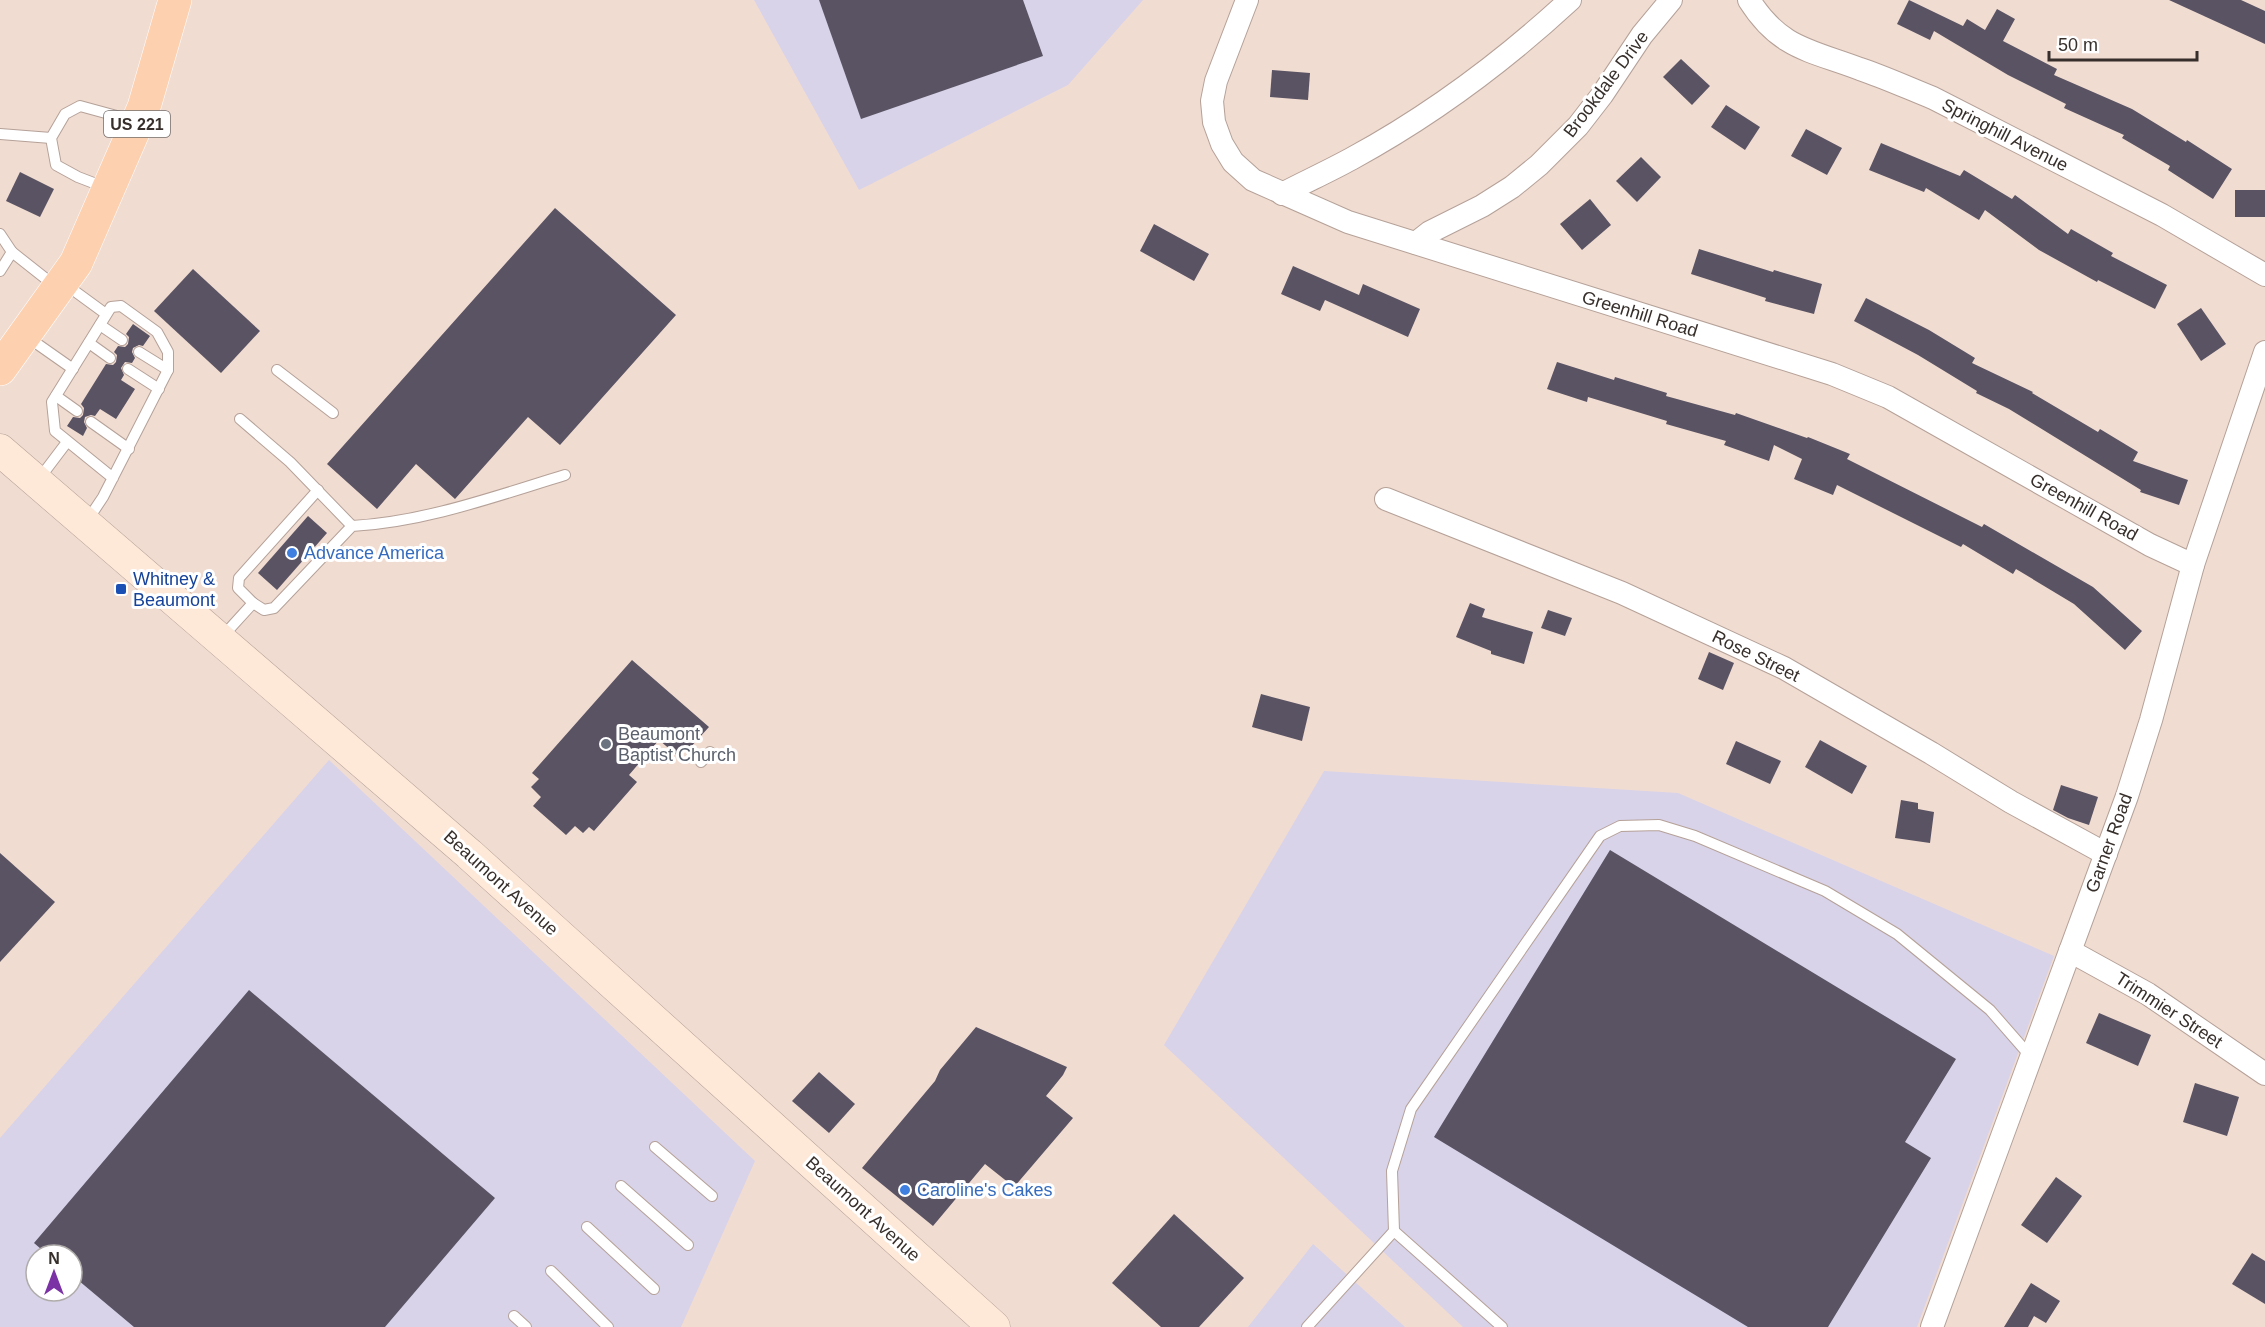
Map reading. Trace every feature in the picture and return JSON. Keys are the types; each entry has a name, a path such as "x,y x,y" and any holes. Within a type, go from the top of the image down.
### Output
{"main road":[{"name":"US 221","path":"9,351 76,263 144,107 175,0"}],"street":[{"name":"Greenhill Road","path":"1247,0 1216,81 1212,101 1214,122 1222,144 1233,162 1253,180 1348,222 1832,374 1860,385 1898,402 2150,545 2193,565"},
{"path":"1282,194 1351,159 1418,119 1482,74 1543,25 1569,0"},
{"name":"Brookdale Drive","path":"1416,243 1430,232 1492,199 1539,165 1578,126 1642,35 1671,0"},
{"name":"Springhill Avenue","path":"1749,0 1760,17 1776,34 1796,47 1933,98 2162,215 2265,275"},
{"name":"Garner Road","path":"1932,1327 2106,854 2151,720 2193,565 2265,352"},
{"name":"Beaumont Avenue","path":"0,450 469,854 994,1327"},
{"name":"Rose Street","path":"1386,499 1622,593 1784,669 1931,753 2011,802 2106,854"},
{"name":"Trimmier Street","path":"2070,951 2148,994 2265,1074"}],"lane":[{"path":"110,189 78,177 56,165 51,138 65,114 81,106 138,122"},
{"path":"0,134 51,138"},
{"path":"0,234 12,252 106,314"},
{"path":"0,271 12,252"},
{"path":"85,524 113,478 129,449 168,370 168,352 157,332 121,306 111,307 52,402 55,431 113,478"},
{"path":"100,325 122,340"},
{"path":"89,343 110,358"},
{"path":"9,351 73,369"},
{"path":"139,352 168,370"},
{"path":"128,369 159,389"},
{"path":"277,370 333,413"},
{"path":"56,396 77,411"},
{"path":"240,419 290,462 352,526"},
{"path":"91,422 129,449"},
{"path":"37,482 67,442"},
{"path":"318,490 239,578 238,588 264,610 274,608 352,526 387,524 479,501 565,475"},
{"path":"220,640 253,603"},
{"path":"702,762 710,752"},
{"path":"1307,1327 1394,1231 1392,1171 1411,1109 1600,836 1620,826 1659,825 1695,836 1825,891 1898,934 1990,1010 2031,1057"},
{"path":"655,1147 712,1196"},
{"path":"621,1186 688,1245"},
{"path":"587,1227 654,1289"},
{"path":"1394,1231 1502,1327"},
{"path":"551,1271 608,1327"},
{"path":"514,1316 526,1327"}],"shaded area":[{"path":"754,0 1143,0 1068,85 859,190"},
{"path":"329,760 755,1161 681,1327 0,1327 0,1138"},
{"path":"1324,771 1678,793 2054,956 1917,1327 1463,1327 1164,1045"},
{"path":"1313,1244 1405,1327 1248,1327"}],"building":[{"path":"819,0 1023,0 1043,56 861,119"},
{"path":"1909,0 1963,26 1967,19 1985,30 1997,9 2015,19 2003,41 2057,69 2054,75 2132,109 2232,169 2213,199 2168,170 2170,166 2122,138 2124,135 2064,108 2066,104 2008,75 1934,31 1930,40 1897,24"},
{"path":"2169,0 2241,0 2265,11 2265,44"},
{"path":"1681,59 1710,86 1692,105 1663,77"},
{"path":"1272,70 1310,73 1308,100 1270,97"},
{"path":"1726,105 1760,127 1745,150 1711,127"},
{"path":"1806,129 1842,148 1827,175 1791,156"},
{"path":"1881,143 1960,176 1964,170 2012,199 2015,195 2068,234 2071,229 2113,253 2111,256 2167,285 2155,309 2098,280 2097,282 2039,250 1985,210 1979,220 1926,188 1924,192 1869,170"},
{"path":"1641,157 1661,177 1637,202 1616,181"},
{"path":"20,172 54,189 40,217 6,201"},
{"path":"2235,190 2265,190 2265,217 2235,217"},
{"path":"1590,199 1611,225 1582,250 1560,224"},
{"path":"555,208 676,315 560,445 528,417 455,499 416,464 377,509 327,464"},
{"path":"1154,224 1209,254 1194,281 1140,251"},
{"path":"1699,249 1773,272 1774,270 1822,284 1814,314 1765,301 1766,298 1691,274"},
{"path":"1293,266 1359,295 1363,284 1420,309 1408,337 1325,300 1320,311 1281,294"},
{"path":"193,269 260,331 221,373 154,311"},
{"path":"1866,298 1929,330 1975,358 1972,363 2033,392 2098,432 2100,429 2138,452 2133,461 2188,480 2179,505 2140,492 2141,490 2009,409 1976,393 1977,391 1918,355 1854,321"},
{"path":"2201,308 2226,344 2201,361 2177,324"},
{"path":"133,324 150,336 143,346 133,348 135,358 132,363 125,362 121,368 124,375 121,380 135,389 116,419 100,409 95,416 85,417 84,422 87,428 83,436 67,426 73,417 80,418 83,415 84,408 81,404 106,364 113,365 116,362 117,355 114,352 118,346 125,347 128,344 129,337 126,334"},
{"path":"1557,362 1614,380 1615,377 1667,393 1666,396 1735,415 1736,413 1850,454 1847,459 1982,527 1984,524 2093,587 2142,631 2125,650 2074,604 2016,569 2013,574 1963,544 1961,547 1837,485 1833,495 1794,479 1802,459 1774,445 1769,461 1724,445 1726,441 1666,424 1667,421 1588,397 1587,402 1547,389"},
{"name":"Advance America","path":"308,516 327,533 277,590 258,573"},
{"path":"1470,603 1485,609 1482,617 1533,632 1524,664 1491,654 1491,651 1456,637"},
{"path":"1548,610 1572,618 1565,636 1541,628"},
{"path":"1709,652 1734,663 1723,690 1698,679"},
{"name":"Beaumont Baptist Church","path":"632,660 709,727 679,757 659,740 629,775 637,782 594,831 589,827 583,833 575,826 566,835 533,806 541,797 531,787 539,779 532,773"},
{"path":"1261,694 1310,707 1302,741 1252,727"},
{"path":"1820,740 1867,766 1852,794 1805,767"},
{"path":"1736,741 1781,761 1770,784 1726,764"},
{"path":"2061,785 2098,797 2089,825 2053,810"},
{"path":"1901,800 1918,803 1918,809 1934,812 1930,843 1895,838"},
{"path":"1610,850 1956,1059 1905,1142 1931,1158 1828,1327 1748,1327 1434,1137"},
{"path":"0,853 55,902 0,962"},
{"path":"249,990 495,1198 385,1327 134,1327 84,1285 84,1243 34,1243"},
{"path":"2099,1013 2151,1035 2138,1066 2086,1043"},
{"path":"976,1027 1067,1067 1046,1096 1073,1118 1014,1187 985,1164 933,1226 862,1168 935,1081 940,1070"},
{"path":"819,1072 855,1104 829,1133 792,1101"},
{"path":"2195,1083 2239,1097 2227,1136 2183,1122"},
{"path":"2056,1177 2082,1196 2047,1243 2021,1225"},
{"path":"1174,1214 1244,1278 1199,1327 1161,1327 1112,1283"},
{"path":"2252,1253 2265,1261 2265,1304 2232,1284"},
{"path":"2031,1283 2060,1301 2046,1323 2034,1316 2028,1327 2004,1327"}],"place":[{"name":"Advance America","path":"292,553"},
{"name":"Whitney & Beaumont","path":"121,589"},
{"name":"Beaumont Baptist Church","path":"606,744"},
{"name":"Caroline's Cakes","path":"905,1190"}]}
